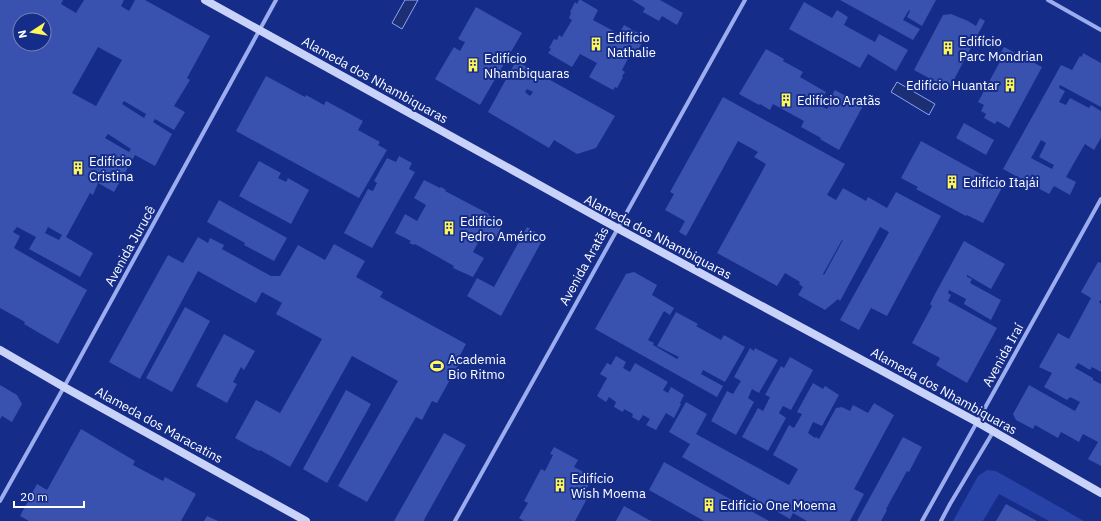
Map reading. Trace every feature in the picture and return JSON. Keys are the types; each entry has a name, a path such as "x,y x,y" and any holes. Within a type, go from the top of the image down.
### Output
{"street":[{"name":"Alameda dos Nhambiquaras","path":"205,0 617,228 978,422 1101,493"},
{"name":"Avenida Jurucê","path":"0,501 276,0"},
{"name":"Avenida Aratãs","path":"455,521 744,0"},
{"path":"1048,0 1101,30"},
{"name":"Avenida Iraí","path":"922,521 1101,199"},
{"name":"Alameda dos Maracatins","path":"0,350 306,521"},
{"path":"941,521 994,431"}],"shaded area":[{"path":"405,0 418,0 402,29 392,23"},
{"path":"897,82 935,104 929,115 891,92"},
{"path":"987,470 996,471 1084,521 1049,521 999,494 983,521 953,521 978,476"}],"building":[{"path":"0,0 63,0 61,4 76,13 84,0 124,0 121,6 129,11 135,0 145,0 210,36 187,78 190,80 174,106 185,112 174,130 155,119 153,122 172,134 155,166 135,155 114,192 98,183 93,195 90,193 66,237 93,253 80,277 29,249 36,237 17,227 13,232 20,236 14,248 87,290 58,344 24,324 25,322 0,308","holes":["98,47 122,60 96,106 72,93","124,101 146,114 144,118 122,104","108,134 131,149 129,152 105,138","48,227 62,235 59,240 45,233"]},
{"name":"Edifício Nathalie","path":"579,0 598,10 593,20 619,34 624,25 644,36 644,40 637,51 636,50 633,55 631,53 622,70 625,72 622,76 623,77 617,88 615,87 613,90 589,77 597,63 580,54 572,67 548,53 554,39 557,40 559,35 562,37 572,20 569,18 570,12 575,2 577,4"},
{"path":"632,0 660,0 683,13 677,25 662,16 659,21 643,12 645,8"},
{"path":"840,0 936,0 922,26 907,17 910,11 909,10 903,20 920,29 913,40"},
{"path":"804,2 832,18 837,10 848,17 844,25 875,42 879,34 908,50 896,71 868,54 860,68 789,29"},
{"name":"Edifício Nhambiquaras","path":"476,7 522,33 480,105 435,79 454,47 460,51 465,42 458,39"},
{"name":"Edifício Parc Mondrian","path":"951,14 976,26 980,18 985,21 949,89 914,70 943,15"},
{"name":"Edifício Huantar","path":"1004,47 1042,67 1009,128 997,121 995,124 984,118 986,114 981,111 984,105 978,102 1002,58 999,56"},
{"name":"Edifício Aratãs","path":"766,49 784,59 783,61 803,72 800,77 826,92 819,105 827,109 835,96 832,95 835,90 864,104 839,150 801,127 804,121 773,104 770,110 739,94"},
{"path":"1083,53 1101,63 1101,107 1060,85 1059,88 1065,91 1059,102 1066,105 1070,98 1089,108 1091,105 1101,111 1101,138 1094,150 1085,144 1066,177 1076,182 1070,195 1054,186 1049,194 1003,169 1061,65 1072,70 1080,56 1082,57","holes":["1041,140 1046,143 1039,157 1054,165 1052,169 1031,158"]},
{"path":"516,61 615,116 596,148 577,154 554,140 549,148 488,112","holes":["527,89 533,92 530,96 525,92"]},
{"path":"266,76 305,97 306,95 324,105 326,101 363,121 358,130 380,142 378,145 387,150 359,198 236,131"},
{"path":"723,97 845,164 827,195 836,200 843,188 866,201 868,197 887,208 896,192 941,216 887,316 871,308 859,330 840,320 889,232 880,227 840,301 838,299 825,310 798,295 803,287 799,284 800,282 785,273 777,286 717,253 766,164 754,157 758,152 738,141 686,236 679,232 685,221 665,210 674,194 670,192","holes":["843,240 824,275 823,274"]},
{"path":"964,123 994,140 986,155 956,138"},
{"name":"Edifício Itajái","path":"921,141 1003,186 983,223 967,215 966,216 916,189 918,187 901,178"},
{"path":"399,156 412,163 409,169 415,172 372,248 344,233 368,189 373,191 377,183 374,181 387,158 396,162"},
{"path":"259,161 281,173 278,178 286,182 288,178 309,190 291,224 239,196"},
{"name":"Edifício Pedro Américo","path":"424,180 440,188 441,187 446,190 445,191 489,214 488,215 503,224 493,243 481,237 473,252 484,258 473,277 453,268 454,266 415,244 409,243 411,241 395,233 405,214 417,221 426,205 414,198"},
{"path":"219,200 287,238 274,261 244,245 245,243 207,222"},
{"path":"527,227 544,237 501,316 467,296 477,278 494,287"},
{"path":"198,237 208,243 210,238 224,245 222,249 271,276 280,276 298,245 325,260 334,244 365,261 356,277 383,292 380,297 466,344 458,359 461,360 437,403 432,401 422,420 416,417 367,502 338,486 398,381 352,356 290,467 235,438 256,400 280,413 322,339 276,314 282,303 262,292 256,303 198,271 140,379 109,362 168,255 183,263"},
{"path":"964,241 1005,264 991,289 967,275 967,277 972,279 970,283 1001,300 991,320 964,304 966,299 949,290 948,293 951,295 948,301 997,328 967,383 936,365 940,358 912,343 932,306 930,304 935,294"},
{"path":"1098,262 1101,263 1101,300 1099,302 1101,304 1101,372 1092,367 1090,370 1078,363 1075,368 1101,384 1101,466 1088,459 1098,442 1083,434 1079,442 1061,432 1058,438 1035,425 1033,429 1016,420 1013,414 1029,385 1075,411 1080,402 1070,397 1067,400 1044,387 1052,373 1039,367 1058,333 1069,339 1091,298 1081,292"},
{"path":"634,272 657,285 652,295 674,308 670,315 664,311 648,340 654,343 653,345 677,359 679,357 657,346 676,312 698,324 696,326 721,340 724,335 745,347 725,382 703,370 701,374 723,386 717,397 595,329 626,274"},
{"path":"185,307 210,321 172,392 146,378"},
{"path":"224,334 255,351 244,370 241,367 233,382 237,384 227,403 196,386"},
{"path":"750,348 754,351 755,348 778,360 759,393 752,389 748,398 754,402 736,435 711,421 727,391 733,394 741,381 734,377"},
{"path":"616,356 626,362 623,368 630,372 635,363 668,382 663,390 668,393 671,387 684,395 674,418 666,413 656,430 646,425 650,419 643,415 639,421 632,417 633,414 624,409 623,412 614,407 616,402 609,397 606,402 597,396 607,378 600,374 607,363 611,365"},
{"path":"790,357 813,370 791,410 783,406 779,413 786,418 768,451 742,437 758,408 763,411 770,397 765,395 781,366 784,368"},
{"path":"813,383 823,389 825,386 839,395 822,426 813,422 808,433 815,438 816,437 819,439 836,408 842,407 850,411 853,405 868,413 874,403 894,415 854,489 864,494 850,521 807,521 793,513 790,519 682,457 690,444 669,432 686,402 707,414 696,434 789,485 798,469 773,455 789,425 794,428 802,414 797,412"},
{"path":"0,385 17,395 22,404 12,422 2,416 0,419"},
{"path":"346,390 371,404 327,483 303,469"},
{"path":"81,429 135,461 133,465 163,481 165,477 196,494 181,521 29,521 20,516 37,484 47,490"},
{"path":"444,433 466,445 424,521 394,521"},
{"path":"903,437 922,447 909,472 907,471 881,521 857,521"},
{"name":"Edifício Wish Moema","path":"554,447 578,460 574,467 593,477 584,493 589,495 575,521 524,521 519,518 528,503 524,501 541,469 545,471 553,455 550,454"},
{"name":"Edifício One Moema","path":"664,462 769,521 704,521 649,490"},
{"path":"1006,504 1037,521 996,521"},
{"path":"624,506 649,520 652,521 616,521"},
{"path":"207,516 218,521 204,521"}],"place":[{"name":"Edifício Nathalie","path":"596,44"},
{"name":"Edifício Parc Mondrian","path":"948,48"},
{"name":"Edifício Nhambiquaras","path":"473,65"},
{"name":"Edifício Huantar","path":"1010,85"},
{"name":"Edifício Aratãs","path":"786,100"},
{"name":"Edifício Cristina","path":"78,168"},
{"name":"Edifício Itajái","path":"952,182"},
{"name":"Edifício Pedro Américo","path":"449,228"},
{"name":"Academia Bio Ritmo","path":"437,366"},
{"name":"Edifício Wish Moema","path":"560,485"},
{"name":"Edifício One Moema","path":"709,505"}]}
